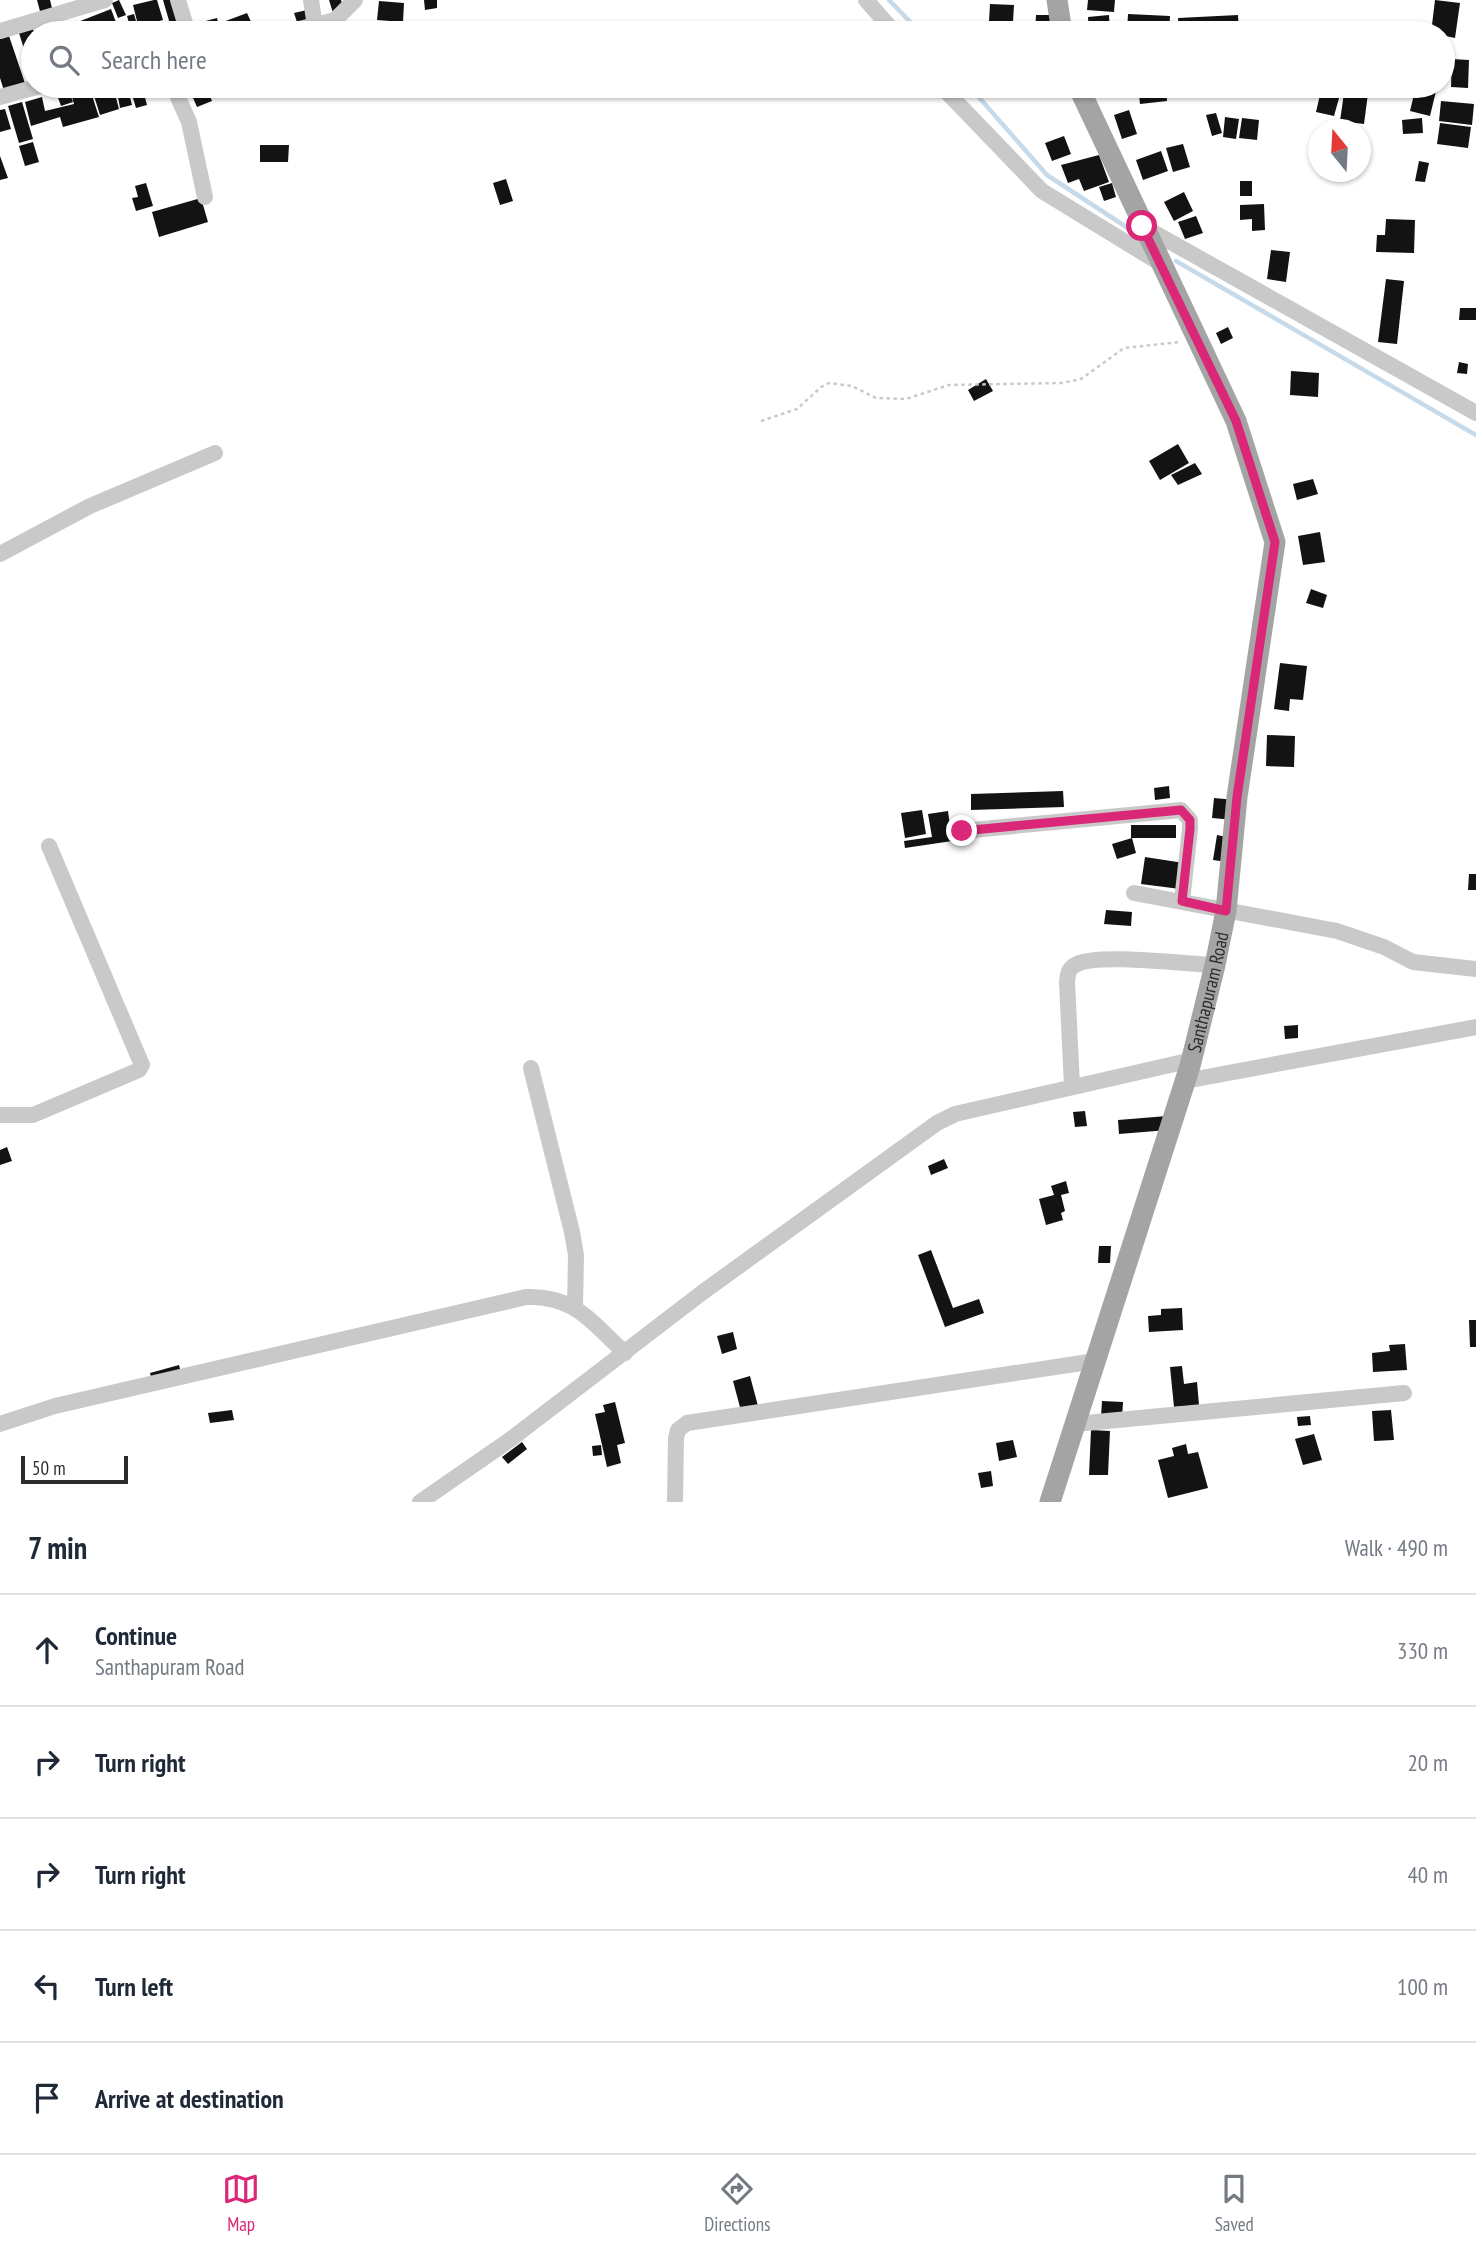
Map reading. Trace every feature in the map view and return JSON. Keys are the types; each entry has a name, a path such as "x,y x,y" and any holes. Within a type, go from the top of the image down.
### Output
{"main road":[{"path":"1057,0 1060,21"},
{"name":"Santhapuram Road","path":"1051,1502 1189,1070 1215,965 1226,911 1237,797 1275,542 1236,421 1142,226 1084,98"}],"street":[{"path":"34,21 104,0"},
{"path":"178,0 184,21"},
{"path":"311,0 314,21"},
{"path":"329,21 355,0"},
{"path":"866,0 884,21"},
{"path":"0,31 21,25"},
{"path":"0,97 21,91"},
{"path":"178,98 189,121 205,197"},
{"path":"953,98 1042,191 1163,265"},
{"path":"1142,226 1476,413"},
{"path":"0,554 90,506 215,453"},
{"path":"962,831 1181,810 1190,820 1182,901"},
{"path":"0,1115 33,1115 139,1070 142,1065 49,846"},
{"path":"1134,893 1337,931 1384,947 1413,962 1476,970"},
{"path":"1072,1086 1067,982 1068,971 1076,964 1103,961 1215,965"},
{"path":"420,1502 625,1353 703,1292 937,1124 955,1114 1072,1086 1476,1027"},
{"path":"531,1068 572,1232 576,1265 575,1306"},
{"path":"0,1424 55,1406 526,1297 550,1296 575,1306 625,1353"},
{"path":"675,1502 676,1438 678,1430 687,1423 1095,1361"},
{"path":"1075,1424 1404,1393"}],"path":[{"path":"761,421 797,409 829,383 852,386 876,398 906,399 949,385 1062,383 1081,379 1124,348 1197,337"}],"building":[{"path":"37,0 50,0 53,12 41,15"},
{"path":"119,0 126,15 118,18 112,3"},
{"path":"157,0 163,20 137,21 133,5"},
{"path":"163,0 173,0 180,21 169,21"},
{"path":"329,0 341,0 344,10 333,13"},
{"path":"424,0 437,0 437,8 425,10"},
{"path":"1088,0 1115,0 1114,12 1087,10"},
{"path":"1435,0 1460,3 1455,38 1455,21 1432,21"},
{"path":"379,1 404,3 403,21 377,20"},
{"path":"990,4 1014,5 1013,21 989,21"},
{"path":"111,9 116,21 80,21"},
{"path":"307,10 310,19 297,21 294,13"},
{"path":"247,13 251,21 226,21"},
{"path":"134,14 136,21 128,21 127,16"},
{"path":"1128,14 1170,16 1170,21 1128,21"},
{"path":"1036,15 1051,15 1051,21 1036,21"},
{"path":"1109,15 1109,21 1088,21 1088,17"},
{"path":"1238,15 1238,21 1178,21 1178,18"},
{"path":"9,36 21,71 21,91 6,97 0,78 0,39"},
{"path":"1455,59 1469,60 1468,88 1455,87"},
{"path":"42,98 45,111 74,104 72,98 93,98 99,117 63,127 60,117 31,126 25,102"},
{"path":"58,98 72,98 73,102 61,106"},
{"path":"95,98 116,98 119,109 100,115"},
{"path":"118,98 130,98 132,105 120,108"},
{"path":"133,98 145,98 147,105 136,108"},
{"path":"193,98 211,98 212,101 197,107"},
{"path":"1139,98 1167,98 1167,101 1140,104"},
{"path":"1319,98 1339,98 1334,116 1316,112"},
{"path":"1343,98 1367,98 1365,119 1340,119"},
{"path":"1413,98 1434,98 1430,116 1410,111"},
{"path":"1441,101 1474,104 1472,125 1439,121"},
{"path":"22,102 33,139 19,143 8,106"},
{"path":"5,109 11,129 0,132 0,110"},
{"path":"1129,110 1137,134 1122,139 1114,115"},
{"path":"1216,113 1222,133 1212,136 1206,115"},
{"path":"1225,117 1239,119 1236,139 1223,137"},
{"path":"1242,118 1259,120 1257,140 1239,138"},
{"path":"1422,118 1423,133 1403,134 1402,120"},
{"path":"1440,123 1471,127 1468,148 1437,144"},
{"path":"1064,136 1071,154 1052,161 1045,143"},
{"path":"33,142 39,162 25,166 19,146"},
{"path":"1183,144 1190,167 1173,172 1166,148"},
{"path":"260,145 289,145 288,162 260,162"},
{"path":"1161,151 1168,171 1143,180 1136,160"},
{"path":"1099,155 1109,182 1084,191 1079,179 1068,183 1061,165"},
{"path":"0,156 8,178 0,180"},
{"path":"1419,161 1429,163 1425,182 1415,181"},
{"path":"506,179 513,201 500,205 493,183"},
{"path":"1240,181 1252,181 1252,196 1240,196"},
{"path":"146,183 153,206 136,211 132,198 138,197 135,186"},
{"path":"1112,183 1116,197 1104,201 1099,187"},
{"path":"1184,192 1193,211 1174,221 1164,202"},
{"path":"201,198 208,222 159,237 152,212"},
{"path":"1264,204 1265,230 1252,231 1252,219 1240,220 1240,205"},
{"path":"1196,216 1203,233 1185,239 1178,222"},
{"path":"1386,219 1415,220 1414,253 1376,252 1377,235 1385,235"},
{"path":"1271,250 1290,252 1286,282 1267,279"},
{"path":"1386,279 1404,281 1397,344 1378,342"},
{"path":"1460,308 1476,308 1476,320 1459,320"},
{"path":"1228,327 1233,338 1221,344 1216,333"},
{"path":"1459,362 1468,364 1467,374 1457,373"},
{"path":"1291,371 1319,373 1318,397 1290,395"},
{"path":"986,379 993,391 974,401 968,390"},
{"path":"1178,444 1189,463 1160,480 1149,461"},
{"path":"1195,463 1202,474 1178,485 1171,475"},
{"path":"1313,479 1318,494 1297,500 1293,484"},
{"path":"1320,532 1325,562 1303,565 1298,536"},
{"path":"1311,589 1327,595 1323,608 1306,603"},
{"path":"1280,663 1307,666 1303,700 1290,699 1289,711 1274,709"},
{"path":"1267,735 1295,736 1294,767 1266,766"},
{"path":"1169,786 1170,798 1155,800 1154,788"},
{"path":"1063,791 1064,807 971,810 971,794"},
{"path":"1214,798 1236,800 1234,820 1212,818"},
{"path":"922,810 926,834 905,838 901,813"},
{"path":"948,811 952,841 905,848 904,841 932,837 928,814"},
{"path":"1131,825 1176,825 1176,838 1131,838"},
{"path":"1217,835 1231,838 1227,862 1213,860"},
{"path":"1132,838 1136,853 1117,859 1112,844"},
{"path":"1145,857 1184,863 1180,889 1141,884"},
{"path":"1469,874 1476,874 1476,890 1468,890"},
{"path":"1106,910 1132,912 1131,926 1104,924"},
{"path":"1298,1025 1298,1038 1285,1039 1284,1026"},
{"path":"1085,1111 1087,1126 1075,1127 1073,1112"},
{"path":"1167,1116 1168,1130 1119,1134 1118,1120"},
{"path":"7,1147 12,1161 0,1165 0,1150"},
{"path":"944,1159 948,1168 931,1175 928,1166"},
{"path":"1066,1181 1069,1193 1061,1195 1065,1211 1061,1213 1063,1220 1046,1225 1039,1199 1054,1195 1051,1186"},
{"path":"1099,1246 1111,1246 1110,1263 1098,1263"},
{"path":"931,1250 953,1308 979,1299 984,1313 945,1327 918,1255"},
{"path":"1182,1308 1183,1330 1149,1332 1148,1316 1161,1315 1161,1309"},
{"path":"1469,1320 1476,1320 1476,1347 1470,1347"},
{"path":"733,1332 737,1349 722,1354 717,1336"},
{"path":"1405,1344 1407,1370 1373,1372 1372,1353 1390,1351 1389,1345"},
{"path":"179,1365 182,1376 153,1385 150,1373"},
{"path":"1182,1366 1184,1384 1197,1382 1199,1405 1174,1407 1170,1367"},
{"path":"750,1376 758,1406 741,1411 733,1381"},
{"path":"1102,1401 1123,1402 1122,1419 1101,1417"},
{"path":"615,1402 625,1443 617,1445 621,1463 607,1467 595,1414 605,1412 603,1405"},
{"path":"232,1410 234,1420 210,1423 208,1413"},
{"path":"1391,1410 1394,1440 1374,1441 1372,1411"},
{"path":"1310,1416 1311,1425 1298,1426 1297,1417"},
{"path":"1091,1430 1110,1431 1108,1475 1089,1475"},
{"path":"1314,1434 1322,1460 1303,1465 1295,1439"},
{"path":"1013,1440 1017,1457 999,1461 996,1443"},
{"path":"522,1442 527,1449 508,1464 502,1457"},
{"path":"1186,1444 1188,1454 1198,1452 1208,1488 1168,1498 1158,1460 1174,1456 1172,1448"},
{"path":"601,1445 602,1455 593,1456 592,1446"},
{"path":"991,1471 993,1486 981,1488 978,1473"}],"waterway":[{"path":"889,0 909,21"},
{"path":"980,98 1047,175 1137,234"},
{"path":"1176,261 1476,435"}],"route":[{"path":"962,831 1172,808 1181,810 1190,820 1182,901 1226,911 1237,797 1275,542 1236,421 1142,226"}]}
